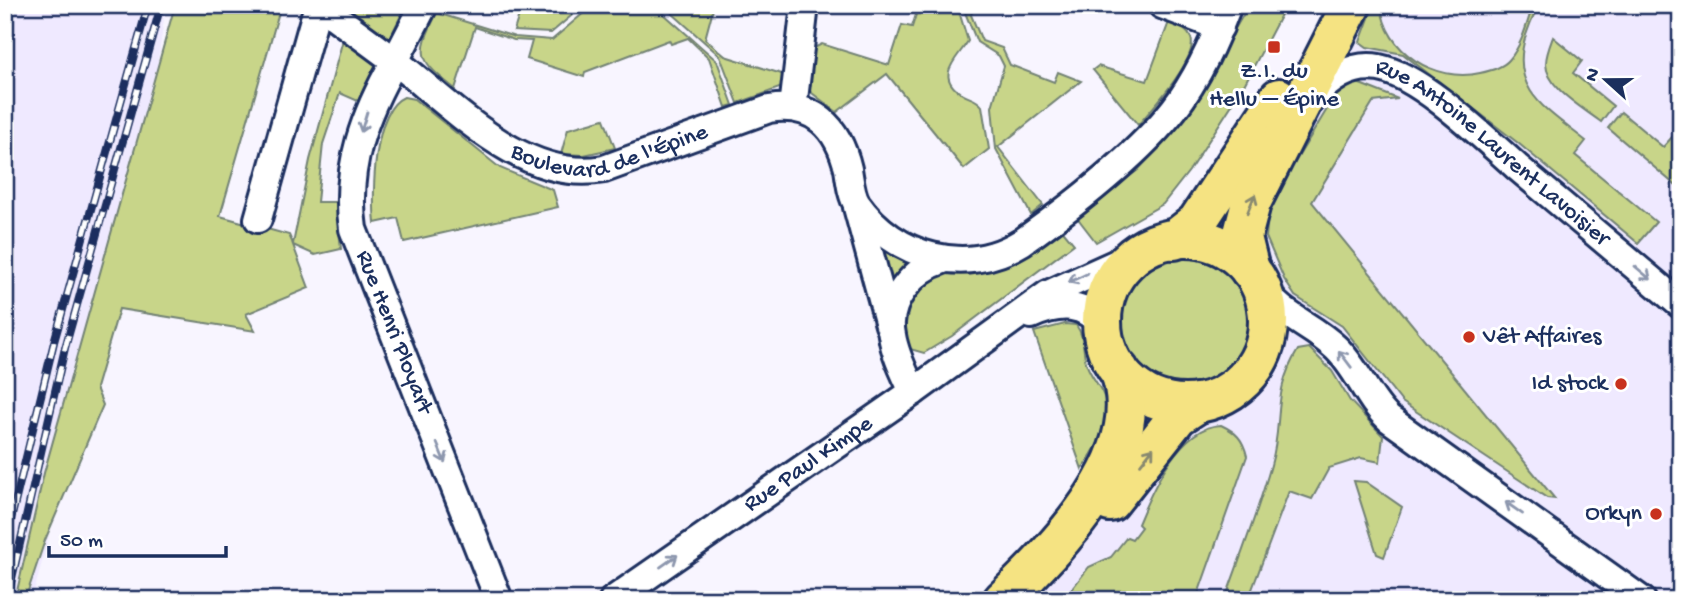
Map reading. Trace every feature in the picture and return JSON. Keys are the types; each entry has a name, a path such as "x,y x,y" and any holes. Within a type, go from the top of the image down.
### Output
{"main road":[{"path":"1003,600 1074,521 1109,470 1124,430 1126,395 1103,328 1105,302 1111,285 1121,270 1197,222 1288,83 1332,5"},
{"path":"1022,600 1085,532 1178,416 1198,403 1233,389 1258,360 1268,324 1243,248 1244,222 1260,184 1351,5"},
{"path":"1158,246 1203,240 1220,247 1255,278"},
{"path":"1118,370 1130,383 1154,398 1180,404 1198,403"}],"street":[{"name":"Boulevard de l'Épine","path":"318,5 512,150 537,163 564,171 604,169 769,109 793,108"},
{"path":"258,219 318,5"},
{"path":"395,61 424,5"},
{"path":"805,5 793,108 816,117 835,133 845,156 891,333 913,392"},
{"path":"856,202 876,225 920,254 943,260 986,257 1012,248 1090,188 1170,114 1197,74 1224,16 1162,5"},
{"name":"Rue Henri Ployart","path":"395,61 370,105 356,148 351,185 353,229 499,600"},
{"name":"Rue Antoine Laurent Lavoisier","path":"1297,114 1332,79 1347,71 1362,67 1380,68 1398,75 1419,86 1485,139 1681,305"},
{"name":"Rue Paul Kimpe","path":"613,600 1066,284 1158,246"},
{"path":"891,333 893,311 903,289 921,270 943,260"},
{"path":"1255,278 1280,310 1338,350 1376,405 1389,419 1641,599"},
{"name":"Rue Paul Kimpe","path":"1004,328 1043,310 1066,306 1087,311 1103,328"}],"shaded area":[{"path":"5,5 166,5 141,182 32,600 5,600"},
{"path":"1372,5 1681,5 1681,600 1013,600 1113,483 1202,344"}],"green space":[{"path":"175,5 281,5 220,216 289,235 293,244 310,160 345,32 378,62 358,101 340,93 323,144 317,202 336,202 341,249 315,255 293,245 309,288 246,314 255,331 119,309 96,388 103,405 45,540 25,600 15,600 44,473"},
{"path":"336,5 406,5 390,38 383,38"},
{"path":"522,5 584,5 551,33 514,31"},
{"path":"593,5 655,6 717,61 733,105 726,107 709,58 688,38 671,44 669,40 585,72 584,77 527,59 532,41 514,40 475,27 455,89 434,71 424,56 426,39 437,13 515,37 552,40"},
{"path":"663,5 703,5 713,9 705,39 725,56 788,76 785,86 738,103 720,56"},
{"path":"927,5 957,5 968,41 950,67 949,81 962,94 982,106 989,149 964,169 887,74 837,112 808,90 814,48 822,44 889,65 902,25 912,27 918,8 926,10"},
{"path":"962,5 975,5 971,15 982,41 1002,48 1010,65 1054,82 1058,72 1081,81 998,147 1043,205 1031,215 996,149 992,107 1004,66 999,56 977,42"},
{"path":"1249,5 1286,5 1242,89 1189,171 1163,204 1096,242 1076,216 1138,170 1176,129"},
{"path":"1374,5 1381,5 1392,37 1402,50 1430,68 1463,75 1488,71 1506,63 1521,41 1533,5 1540,5 1526,35 1522,54 1527,85 1546,109 1586,141 1575,155 1656,222 1638,243 1518,143 1403,54 1367,47 1360,42"},
{"path":"1169,22 1187,32 1192,47 1181,70 1163,96 1138,125 1093,70 1098,66 1147,81"},
{"path":"1553,37 1582,61 1573,73 1613,106 1601,122 1567,97 1552,81 1546,63"},
{"path":"1355,82 1398,99 1373,102 1312,202 1555,499 1547,498 1402,402 1342,326 1295,296 1284,279 1266,237 1269,205 1335,96"},
{"path":"404,97 414,99 500,168 553,190 558,207 404,242 398,218 375,223 375,174 380,135 394,105"},
{"path":"1621,112 1663,147 1674,135 1681,141 1681,190 1608,128"},
{"path":"604,119 615,148 584,155 561,154 568,129"},
{"path":"1060,227 1074,244 952,336 924,353 910,349 906,326 908,314 918,292 926,283 948,272 975,272 1016,258"},
{"path":"883,243 907,256 911,266 894,281 888,279 880,247"},
{"path":"1186,251 1213,256 1235,272 1251,294 1256,321 1251,348 1235,370 1213,386 1186,391 1159,386 1137,370 1121,348 1116,321 1121,294 1137,272 1159,256"},
{"path":"1065,324 1076,325 1079,329 1087,366 1105,402 1102,432 1082,469 1034,332"},
{"path":"1309,348 1332,371 1350,401 1383,436 1380,462 1361,458 1329,468 1312,499 1289,491 1248,600 1225,600 1271,465 1284,380 1298,350"},
{"path":"1221,425 1238,437 1247,456 1196,600 1064,599 1089,567 1111,557 1127,537 1132,539 1141,527 1138,524 1159,478 1180,448 1206,428"},
{"path":"1354,481 1366,482 1402,507 1384,557 1377,554"}],"railway":[{"path":"5,544 54,342 148,5"},
{"path":"7,600 65,348 161,5"}],"place":[{"name":"Z.I. du Hellu – Épine","path":"1274,47"},
{"name":"Vêt Affaires","path":"1469,337"},
{"name":"Id stock","path":"1621,384"},
{"name":"Orkyn","path":"1656,514"}]}
